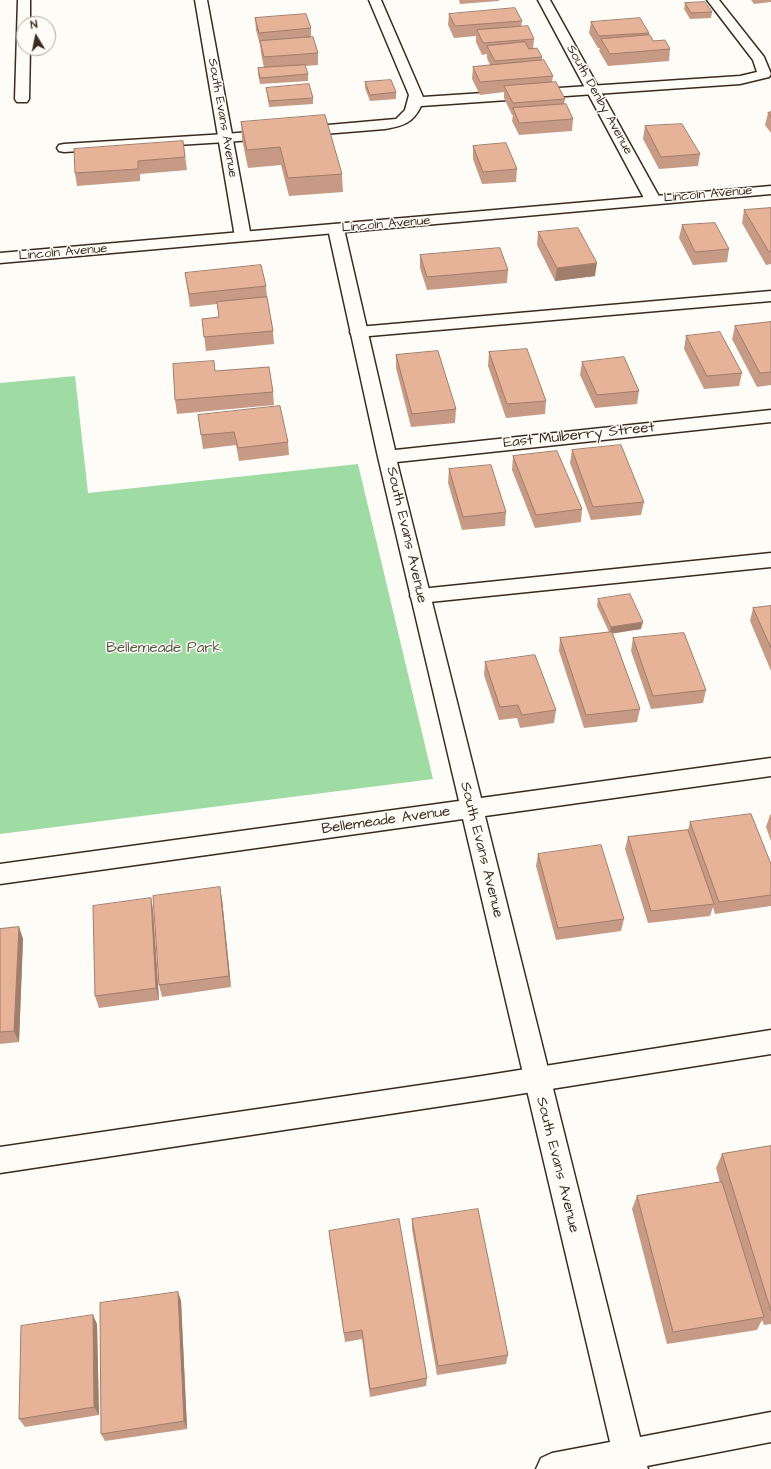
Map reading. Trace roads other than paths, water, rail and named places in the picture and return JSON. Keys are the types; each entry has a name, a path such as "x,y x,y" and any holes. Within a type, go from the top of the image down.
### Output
{"street":[{"path":"22,99 24,0"},
{"name":"South Evans Avenue","path":"201,0 243,237"},
{"path":"64,148 226,138 385,125 401,122 410,114 416,102 416,95 375,0"},
{"name":"South Denby Avenue","path":"544,0 654,200"},
{"path":"416,102 740,80 764,74 767,71 713,0"},
{"name":"Lincoln Avenue","path":"0,258 771,190"},
{"name":"South Evans Avenue","path":"336,229 358,332 420,596 630,1462"},
{"path":"358,332 771,296"},
{"name":"East Mulberry Street","path":"387,457 771,416"},
{"path":"420,596 771,560"},
{"name":"Bellemeade Avenue","path":"0,874 771,767"},
{"path":"0,1160 453,1091 537,1081 771,1042"},
{"path":"552,1469 630,1462 771,1427"}],"park label":[{"name":"Bellemeade Park","path":"164,649"}]}
